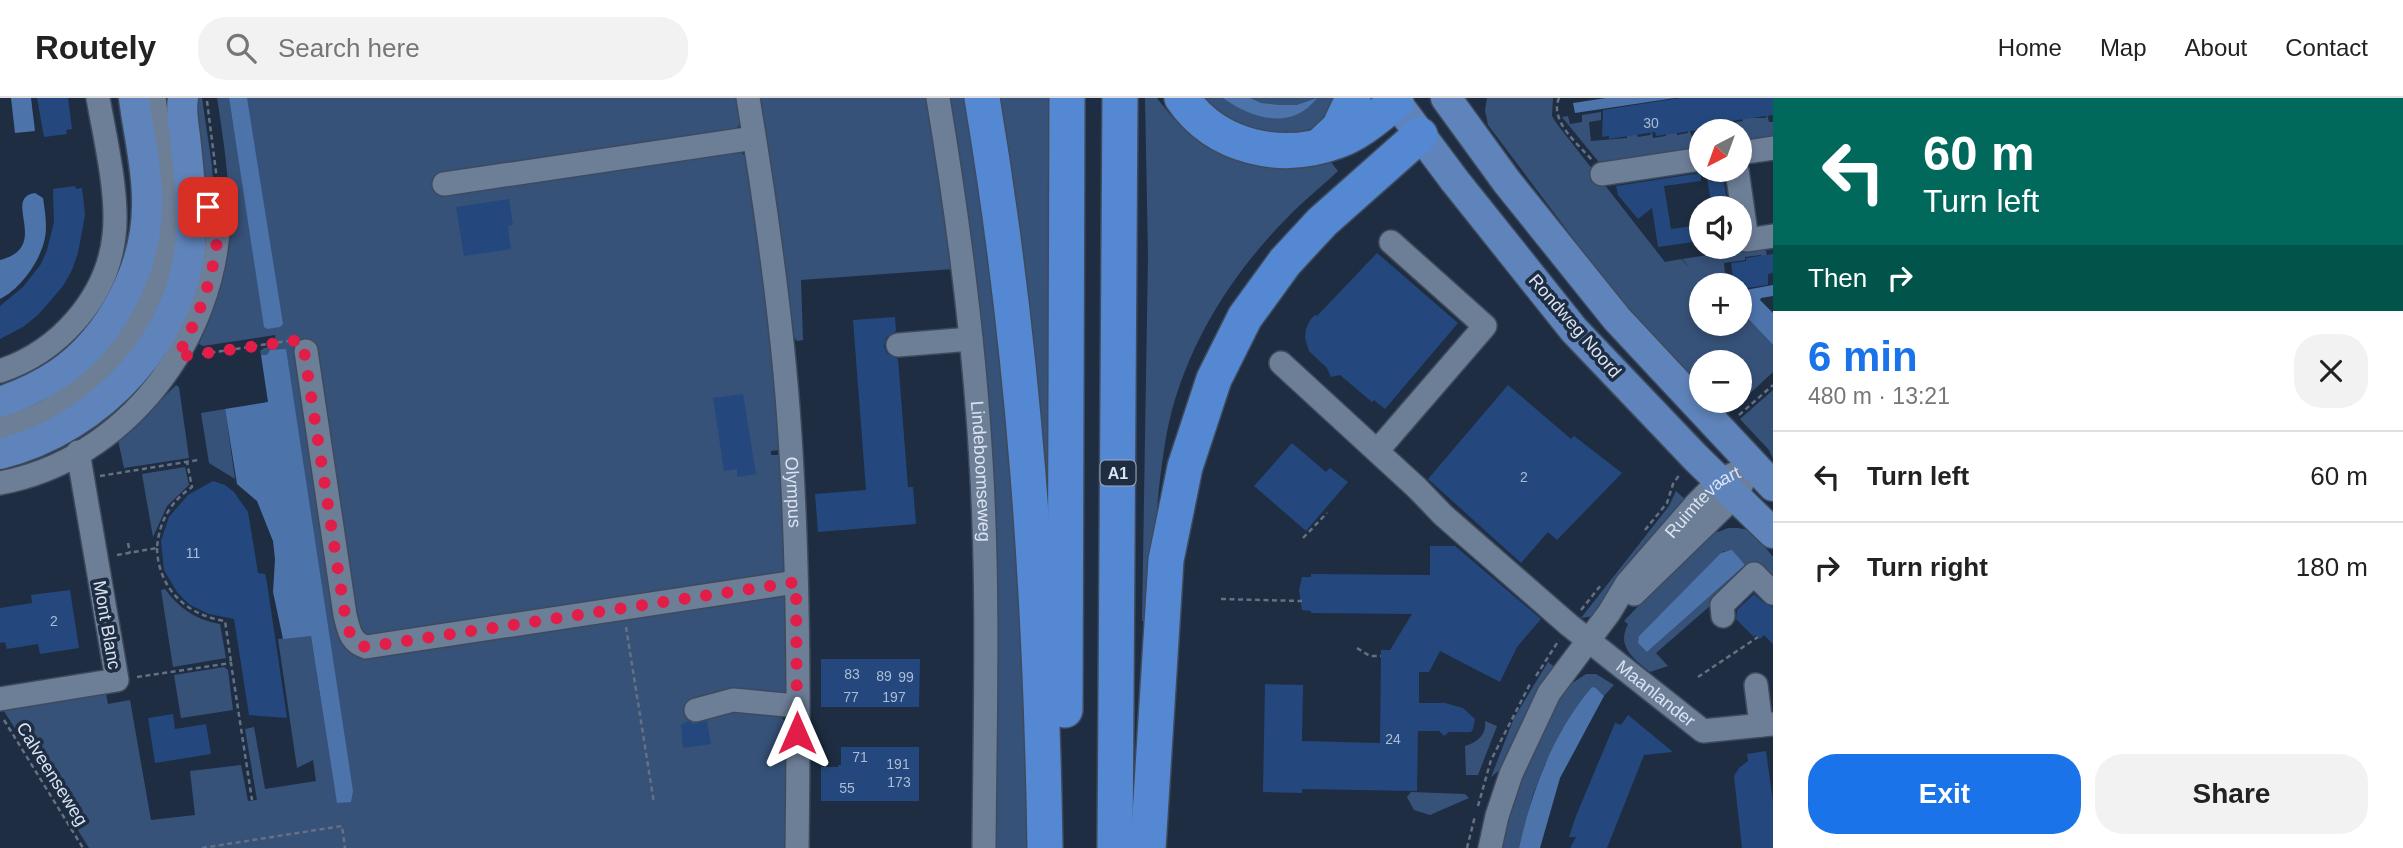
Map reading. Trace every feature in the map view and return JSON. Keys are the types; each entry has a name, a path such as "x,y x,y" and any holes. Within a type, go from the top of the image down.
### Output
{"highway":[{"path":"982,98 1001,210 1030,473 1043,708 1045,848"},
{"path":"1064,848 1067,98"},
{"name":"A1","path":"1115,848 1120,98"},
{"path":"1182,98 1190,109 1212,128 1235,142 1276,151 1304,150 1335,142 1367,125 1396,99"},
{"path":"1321,145 1339,128 1353,98"},
{"path":"1148,848 1166,560 1185,467 1214,379 1245,317 1285,262 1340,205 1420,135"}],"main road":[{"path":"0,402 40,384 85,351 114,313 135,269 142,245 147,199 134,98"},
{"path":"0,454 50,436 86,415 120,385 151,347 174,304 188,257 191,232 181,99"},
{"name":"Rondweg Noord","path":"1396,99 1420,135 1574,330 1773,533"},
{"path":"1420,135 1453,101"},
{"name":"Rondweg Noord","path":"1453,101 1507,183 1594,292 1763,475"}],"street":[{"path":"0,372 46,349 65,334 86,307 103,277 114,236 113,195 98,98"},
{"name":"Olympus","path":"748,98 769,243 788,407 796,582 797,848"},
{"name":"Lindeboomseweg","path":"938,98 964,273 982,461 987,708 984,848"},
{"path":"0,428 28,419 64,401 97,375 128,338 146,304 164,251 181,99"},
{"path":"444,184 754,138"},
{"path":"1752,151 1773,148"},
{"path":"1602,174 1689,161"},
{"path":"1739,182 1747,240 1773,236"},
{"path":"0,483 41,471 106,435 157,386 177,357 201,310 209,284 215,259 219,216 189,189"},
{"path":"147,199 164,251"},
{"path":"1377,451 1485,326 1391,242"},
{"path":"898,345 971,339"},
{"path":"306,351 345,615 353,641 366,647 796,582"},
{"path":"1281,363 1443,515 1589,640"},
{"name":"Mont Blanc","path":"0,699 117,680 78,452"},
{"name":"Ruimtevaart","path":"1490,848 1497,816 1511,775 1549,693 1609,613 1639,591 1728,488 1763,475"},
{"path":"1723,616 1722,606 1754,574 1773,593"},
{"name":"Maanlander","path":"1589,640 1703,731 1767,724"},
{"path":"1756,685 1767,724"},
{"path":"696,710 733,700 797,706"}],"path":[{"path":"181,99 215,151 219,216"},
{"path":"1558,100 1556,114 1563,127 1602,174"},
{"path":"177,357 299,340 306,351"},
{"path":"187,462 192,487 167,512 160,530 157,548 162,575 176,598 198,614 225,621 251,800"},
{"path":"1303,538 1327,513"},
{"path":"128,544 130,553"},
{"path":"113,556 157,548"},
{"path":"1221,599 1302,601"},
{"path":"623,607 654,803"},
{"path":"1698,677 1758,637"},
{"path":"1357,648 1370,656 1381,656"},
{"path":"117,680 231,663"},
{"name":"Calveenseweg","path":"0,713 83,848"},
{"path":"202,848 342,826 345,848"},
{"path":"247,841 248,848"}],"shaded area":[{"path":"11,98 31,98 35,131 15,133"},
{"path":"190,98 202,98 214,197 205,192"},
{"path":"217,98 229,98 265,329 239,98 739,98 742,122 734,131 737,150 746,156 764,278 781,450 771,451 771,455 782,455 786,571 783,574 782,594 786,596 787,692 780,714 787,725 788,848 89,848 4,707 105,689 108,704 130,700 151,820 195,815 190,771 241,765 248,801 257,800 245,729 254,727 265,789 316,781 313,760 297,768 278,639 311,635 267,355 261,355 260,351 276,346 275,335 203,346 199,344 221,281 229,222 226,163"},
{"path":"229,98 247,98 283,324 280,327 264,327"},
{"path":"758,98 930,98 954,269 801,280 803,340 797,341 791,333"},
{"path":"946,98 966,98 1009,380 1032,848 995,848 995,807"},
{"path":"993,98 1050,98 1046,487 1045,454 1023,273"},
{"path":"1145,98 1157,98 1188,133 1218,153 1277,158 1327,157 1338,171 1287,218 1243,268 1207,325 1192,355 1170,418 1164,450 1150,621 1142,621 1148,256"},
{"path":"1202,98 1340,98 1319,124 1305,131 1289,134 1258,130 1242,124"},
{"path":"1223,98 1250,98 1261,103 1297,105 1317,98 1296,115 1272,118 1246,112"},
{"path":"1487,98 1553,98 1552,116 1557,124 1665,262 1681,259 1690,268 1682,259 1745,259 1724,263 1725,273 1689,273 1689,336 1752,336 1752,323 1773,345 1773,372 1752,392 1752,350 1689,350 1689,384 1657,350 1488,125 1485,110"},
{"path":"1606,98 1675,98 1575,113 1573,103"},
{"path":"1601,112 1601,120 1589,122 1591,141 1627,138 1627,135 1637,134 1638,137 1650,135 1652,132 1653,138 1666,136 1666,133 1675,128 1677,135 1688,133 1688,128 1689,153 1602,166 1562,117 1568,116 1570,124 1582,122 1582,115"},
{"path":"1767,114 1769,122 1773,122 1773,140 1752,143 1752,119 1743,118 1766,118"},
{"path":"35,193 43,198 46,226 44,242 27,275 0,299 0,260 15,254 23,245 25,234 22,204 26,197"},
{"path":"1773,245 1773,248 1766,250 1767,257 1762,258 1761,255 1752,256 1752,248"},
{"path":"1773,285 1773,296 1760,300 1773,313 1773,345 1752,323 1752,289"},
{"path":"286,349 353,791 351,802 337,803 311,636 283,639 273,592 273,541 257,501 237,484 225,409 268,402 261,355 267,355 270,350"},
{"path":"176,385 179,387 189,458 124,468 118,440"},
{"path":"1773,390 1773,459 1769,450 1740,419 1747,413 1752,413 1752,408"},
{"path":"225,409 235,479 209,463 201,413"},
{"path":"1716,413 1728,414 1722,419"},
{"path":"185,467 189,485 167,506 153,537 142,474"},
{"path":"1676,491 1686,500 1594,616 1581,618 1669,506"},
{"path":"1728,528 1749,530 1773,557 1773,580 1757,565 1656,653 1668,666 1650,672 1628,652 1624,639 1628,624 1624,621 1705,537 1715,529 1718,532","holes":["1724,551 1745,565 1647,652 1639,636"]},
{"path":"1732,550 1745,565 1647,652 1638,643 1639,636 1721,553"},
{"path":"165,589 189,612 220,624 226,658 173,667 161,590"},
{"path":"1548,662 1556,668 1502,768 1491,777 1514,718"},
{"path":"224,667 228,670 233,710 181,718 174,675"},
{"path":"1586,674 1596,674 1614,685 1604,696 1596,688 1545,764 1533,795 1519,848 1498,848 1527,754 1570,678 1574,682"},
{"path":"1592,687 1604,696 1560,778 1540,848 1519,848 1530,805 1555,743"},
{"path":"1485,721 1497,726 1478,775 1466,775 1465,746 1481,737 1485,730"},
{"path":"1411,792 1465,794 1469,798 1430,815 1414,810 1407,797"}],"building":[{"path":"37,98 68,98 72,129 66,130 67,134 44,137"},
{"path":"1680,98 1773,98 1773,115 1745,119 1689,119 1689,131 1656,136 1655,132 1609,139 1609,136 1602,137 1603,110"},
{"path":"1689,175 1689,182 1694,182 1664,186 1671,229 1689,227 1689,243 1658,247 1652,208 1638,219 1618,195 1616,186"},
{"path":"1708,182 1724,182 1726,196 1710,196"},
{"path":"75,186 76,189 82,188 85,215 72,270 63,286 39,314 23,327 0,339 0,306 23,287 41,264 47,250 54,222 53,189"},
{"path":"509,199 513,225 508,226 511,249 464,256 456,207"},
{"path":"1377,253 1458,323 1385,409 1374,400 1372,402 1340,375 1331,377 1327,368 1309,351 1305,338 1310,320 1317,316"},
{"path":"1773,254 1773,273 1768,274 1768,285 1752,287 1752,273 1732,273 1731,263 1746,261 1752,257"},
{"path":"895,317 896,331 886,338 884,347 887,353 898,359 908,487 913,487 916,524 818,532 815,494 866,490 853,320"},
{"path":"1508,385 1571,439 1574,436 1622,473 1557,540 1548,532 1521,563 1428,479"},
{"path":"743,394 756,474 737,477 737,469 724,471 713,398"},
{"path":"1292,443 1326,472 1330,468 1348,482 1306,531 1254,486"},
{"path":"213,481 234,492 248,512 258,573 265,574 267,583 287,718 249,715 234,619 209,614 190,605 177,592 164,570 161,541 169,517 188,495"},
{"path":"1430,546 1455,546 1541,619 1517,647 1500,682 1440,651 1429,672 1419,672 1419,703 1445,703 1463,708 1475,719 1471,732 1449,732 1444,736 1439,731 1418,731 1417,791 1302,789 1302,793 1263,792 1265,684 1303,685 1302,741 1380,743 1381,650 1390,650 1412,614 1311,613 1302,610 1299,590 1302,577 1311,577 1311,574 1430,575"},
{"path":"70,590 79,648 40,654 38,644 7,649 5,642 0,643 0,608 32,603 31,595"},
{"path":"1754,594 1773,607 1773,644 1764,635 1760,639 1756,635 1754,637 1736,619 1737,610"},
{"path":"821,659 920,659 919,707 821,707"},
{"path":"173,714 175,729 206,724 211,754 155,763 148,718"},
{"path":"1628,715 1673,752 1644,755 1607,848 1570,848 1576,837 1569,837 1576,816 1615,723 1621,725"},
{"path":"688,721 693,724 707,721 711,744 683,748 681,725"},
{"path":"841,747 919,747 919,801 821,801 821,767 841,765"},
{"path":"1766,751 1773,802 1773,848 1742,848 1734,776 1748,761 1747,754"}],"route":[{"path":"208,207 219,216 215,259 201,310 177,357 299,340 303,344 345,615 353,641 366,647 796,582 797,733"}]}
